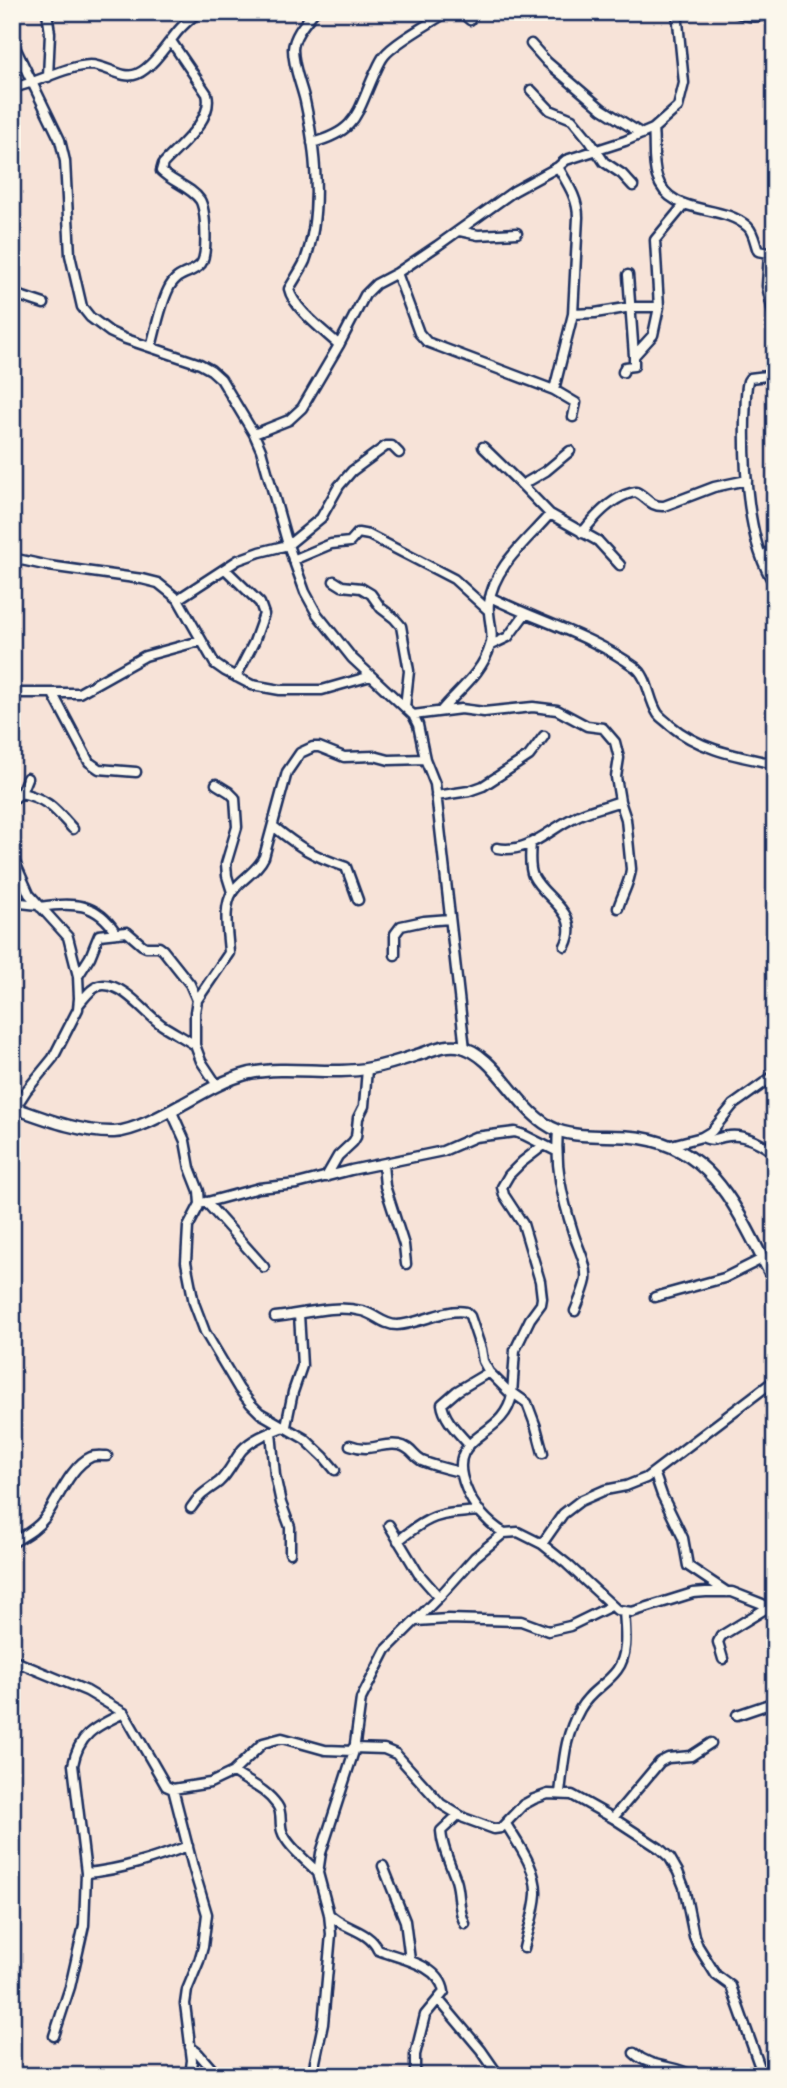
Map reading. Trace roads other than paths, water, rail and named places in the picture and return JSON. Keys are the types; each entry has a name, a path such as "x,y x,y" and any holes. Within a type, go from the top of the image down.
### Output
{"street":[{"path":"47,12 50,33 48,77"},
{"path":"12,88 32,84 79,66 94,65 127,76 136,75 144,70 198,12"},
{"path":"314,12 302,27 293,47 312,144 315,212 312,236 304,263 289,289 290,296 339,345"},
{"path":"312,144 332,138 354,120 384,56 396,45 447,12"},
{"path":"461,12 470,20"},
{"path":"254,434 289,420 296,414 339,345 365,295 376,284 460,231 514,191 566,160 653,129 678,107 684,83 677,12"},
{"path":"735,12 759,17 770,12"},
{"path":"12,41 60,140 65,161 70,255 82,307 90,317 110,332 200,364 221,379 261,450 293,560 317,614 352,659 405,707 418,724 425,759 435,784 465,1049"},
{"path":"150,347 168,289 175,279 196,269 206,253 202,203 196,195 161,170 163,164 205,118 209,100 171,41"},
{"path":"531,44 547,62 602,109 642,134"},
{"path":"531,90 550,110 572,119 604,162 622,174 633,186"},
{"path":"653,129 656,176 661,187 684,205 733,217 748,227 758,251 772,251 767,286 775,321"},
{"path":"554,390 573,314 578,207 558,167"},
{"path":"634,356 653,335 659,307 655,240 684,205"},
{"path":"460,231 478,235 517,233"},
{"path":"397,273 419,332 427,342 554,390 576,403 573,417"},
{"path":"623,372 627,366 634,366 628,275"},
{"path":"12,291 44,304"},
{"path":"573,314 631,307 659,307"},
{"path":"775,375 750,378 747,384 744,454 749,506 761,556 775,585"},
{"path":"178,599 225,569 260,552 288,545 321,518 339,486 354,469 389,445 399,453"},
{"path":"483,447 550,514 598,541 620,565"},
{"path":"522,485 546,471 570,451"},
{"path":"582,533 602,511 629,492 636,492 656,506 664,506 714,487 747,480"},
{"path":"441,711 473,677 491,645 488,610 496,579 550,514"},
{"path":"293,560 331,544 350,542 358,533 369,535 454,579 488,610"},
{"path":"761,556 775,549"},
{"path":"12,558 158,583 178,599 215,664 252,685 267,689 322,690 370,676"},
{"path":"225,569 260,603 264,614 254,642 236,677"},
{"path":"334,581 342,586 361,588 371,594 381,608 399,622 410,671 405,707"},
{"path":"490,597 525,614 564,628 636,667 645,675 647,690 659,715 680,733 707,747 775,764"},
{"path":"491,645 508,637 525,614"},
{"path":"12,693 79,693 145,656 201,641"},
{"path":"53,694 89,762 99,769 136,772"},
{"path":"413,715 461,709 484,712 533,706 557,710 587,726 603,728 615,742 619,758 616,776 626,819 631,869 631,876 618,908"},
{"path":"436,796 483,786 529,756 544,736"},
{"path":"232,892 261,863 287,772 300,753 319,747 344,757 425,759"},
{"path":"12,800 21,793 27,778"},
{"path":"197,1000 229,953 226,933 232,892 226,876 226,864 237,827 234,798 216,784"},
{"path":"21,793 43,799 73,829"},
{"path":"497,848 510,849 531,843 574,817 620,802"},
{"path":"273,826 301,849 346,867 358,900"},
{"path":"531,843 531,870 535,879 567,918 565,946"},
{"path":"12,856 29,894 68,937 78,976 79,1004"},
{"path":"12,902 39,906 83,906 103,914 116,933"},
{"path":"395,955 395,934 401,926 450,919"},
{"path":"78,976 99,935 127,932 142,945 163,950 194,990 197,1000 195,1045 217,1085"},
{"path":"195,1045 162,1024 113,986 101,985 92,989 79,1004 53,1058 14,1107 80,1129 116,1132 172,1110 217,1085 252,1073 368,1069 438,1047 457,1046 480,1056 524,1106 544,1123 558,1130 588,1136 641,1138 671,1145 693,1157 710,1172 729,1197 775,1282"},
{"path":"326,1177 338,1156 356,1137 358,1118 364,1106 368,1069"},
{"path":"671,1145 702,1137 712,1131 733,1105 775,1075"},
{"path":"172,1110 185,1141 190,1168 203,1203 264,1267"},
{"path":"558,1130 556,1151 561,1189 586,1270 586,1279 575,1311"},
{"path":"335,1470 312,1445 286,1426 260,1413 251,1404 205,1332 194,1303 186,1262 188,1227 203,1203 259,1188 297,1184 443,1151 475,1138 506,1133 524,1135 556,1151"},
{"path":"702,1137 711,1141 729,1136 746,1139 765,1145 775,1155"},
{"path":"505,1533 493,1526 467,1491 460,1472 461,1457 470,1445 505,1413 513,1394 515,1350 541,1304 540,1281 523,1224 504,1195 502,1187 522,1162 544,1145"},
{"path":"383,1164 385,1186 404,1245 407,1264"},
{"path":"655,1297 723,1278 762,1259"},
{"path":"275,1317 332,1308 365,1311 392,1325 409,1325 453,1312 466,1312 470,1316 483,1361 489,1372 527,1404 543,1453"},
{"path":"286,1426 302,1366 299,1314"},
{"path":"470,1445 448,1420 442,1404 457,1391 489,1372"},
{"path":"542,1544 563,1514 580,1501 605,1490 626,1486 654,1472 775,1380"},
{"path":"191,1508 201,1495 227,1473 249,1444 286,1426"},
{"path":"271,1432 275,1475 290,1527 290,1553"},
{"path":"350,1445 361,1450 398,1445 409,1448 423,1461 438,1468 460,1472"},
{"path":"12,1543 33,1530 44,1519 52,1503 82,1463 92,1456 107,1456"},
{"path":"654,1472 683,1538 688,1566 727,1592"},
{"path":"398,1541 428,1519 441,1514 480,1511"},
{"path":"389,1525 418,1573 439,1597"},
{"path":"312,2076 323,2024 331,1934 329,1914 318,1873 321,1853 354,1749 361,1699 386,1650 475,1557 505,1533 518,1532 542,1544 617,1610 632,1612 646,1609 693,1593 727,1592 772,1607"},
{"path":"416,1621 520,1621 548,1631 570,1626 611,1606"},
{"path":"723,1659 718,1642 721,1636 772,1607"},
{"path":"560,1793 567,1735 586,1698 618,1669 623,1658 624,1611"},
{"path":"13,1660 87,1690 124,1713 166,1786 173,1789 210,1783 233,1772 263,1743 282,1738 325,1750 384,1749 396,1754 441,1804 481,1826 494,1829 506,1824 523,1805 548,1794 572,1795 659,1848 678,1872 691,1914 694,1936 707,1963 716,1975 731,1986 763,2076"},
{"path":"737,1715 775,1702"},
{"path":"54,2036 70,1987 84,1925 86,1873 73,1765 76,1750 92,1730 124,1713"},
{"path":"613,1818 660,1762 668,1758 691,1756 710,1742"},
{"path":"233,1772 257,1785 274,1801 281,1812 281,1828 288,1843 318,1873"},
{"path":"173,1789 207,1914 199,1961 187,1990 185,2004 192,2060 190,2076"},
{"path":"458,1815 441,1831 441,1842 457,1883 458,1905 465,1924"},
{"path":"506,1824 530,1869 536,1892 524,1948"},
{"path":"86,1873 135,1864 188,1846"},
{"path":"383,1866 405,1922 410,1960"},
{"path":"329,1914 333,1919 371,1938 378,1950 410,1960 432,1973 441,1982 443,1992 425,2015 415,2055 415,2076"},
{"path":"331,1934 351,1929"},
{"path":"439,2000 499,2076"},
{"path":"190,2047 218,2076"},
{"path":"634,2053 648,2063 682,2070 693,2076"}]}
